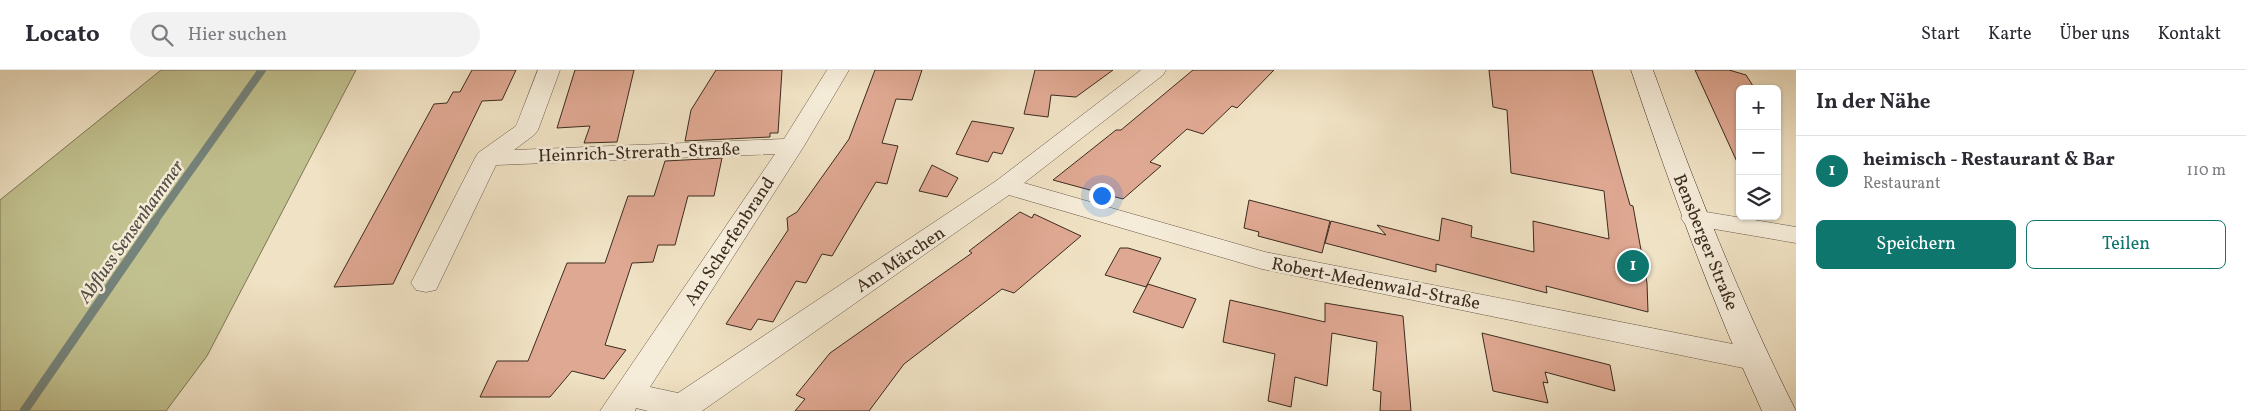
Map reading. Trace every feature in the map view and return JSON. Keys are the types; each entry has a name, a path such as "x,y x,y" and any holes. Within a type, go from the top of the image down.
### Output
{"street":[{"name":"Heinrich-Strerath-Straße","path":"426,283 487,158 526,130 549,70"},
{"name":"Am Scherfenbrand","path":"623,402 792,146 838,70"},
{"name":"Am Märchen","path":"623,402 682,407 1005,186 1156,70"},
{"name":"Bensberger Straße","path":"1642,70 1694,218 1753,359 1779,411"},
{"name":"Heinrich-Strerath-Straße","path":"487,158 792,146"},
{"name":"Robert-Medenwald-Straße","path":"1005,186 1262,260 1753,359"},
{"path":"1694,218 1796,234"}],"green space":[{"path":"161,70 356,70 207,356 166,411 0,411 0,200"}],"building":[{"path":"472,70 516,70 502,100 482,101 393,284 334,287 434,104 447,103 453,92 460,92"},
{"path":"575,70 634,70 617,142 584,143 590,126 557,128"},
{"path":"716,70 782,70 778,133 770,133 770,137 685,141 691,110"},
{"path":"875,70 922,70 912,100 896,99 882,143 898,146 887,184 876,182 832,256 822,254 806,283 796,281 773,322 758,319 751,330 726,324 788,230 787,218 797,212 849,139"},
{"path":"1035,70 1113,70 1076,97 1051,95 1048,117 1024,114"},
{"path":"1193,70 1274,70 1237,108 1232,106 1203,134 1187,129 1150,162 1161,166 1123,199 1053,180 1116,130 1121,130"},
{"path":"1489,70 1592,70 1630,205 1633,206 1647,283 1648,312 1546,286 1547,293 1436,264 1436,272 1325,243 1331,221 1386,235 1377,225 1439,241 1442,218 1472,226 1471,237 1534,252 1533,221 1609,239 1604,191 1511,173 1507,110 1493,107"},
{"path":"1695,70 1729,70 1746,75 1752,85 1736,85 1736,160"},
{"path":"972,121 1014,128 1002,154 993,152 988,162 956,154"},
{"path":"722,158 714,196 688,196 675,245 658,245 653,262 632,263 605,345 626,350 604,379 572,371 550,397 480,397 497,361 528,361 567,263 605,263 628,196 654,196 665,161"},
{"path":"932,165 958,178 947,197 919,191"},
{"path":"1249,200 1330,221 1322,253 1258,236 1259,232 1244,228"},
{"path":"1020,212 1032,218 1034,214 1081,236 1014,293 1002,289 904,364 869,411 795,411 805,399 796,395 830,353 972,253 969,251"},
{"path":"1120,248 1128,248 1161,258 1146,287 1105,275"},
{"path":"1148,284 1196,299 1183,328 1133,312"},
{"path":"1230,300 1325,322 1325,303 1403,316 1411,411 1380,411 1381,392 1373,390 1377,342 1332,333 1327,386 1295,377 1291,407 1268,401 1275,354 1223,342"},
{"path":"1482,333 1610,365 1615,391 1545,372 1548,383 1543,382 1548,403 1493,391"}],"waterway":[{"name":"Abfluss Sensenhammer","path":"154,222 262,70"},
{"name":"Abfluss Sensenhammer","path":"24,411 155,221"}],"place":[{"name":"heimisch - Restaurant & Bar","path":"1633,266"}]}
